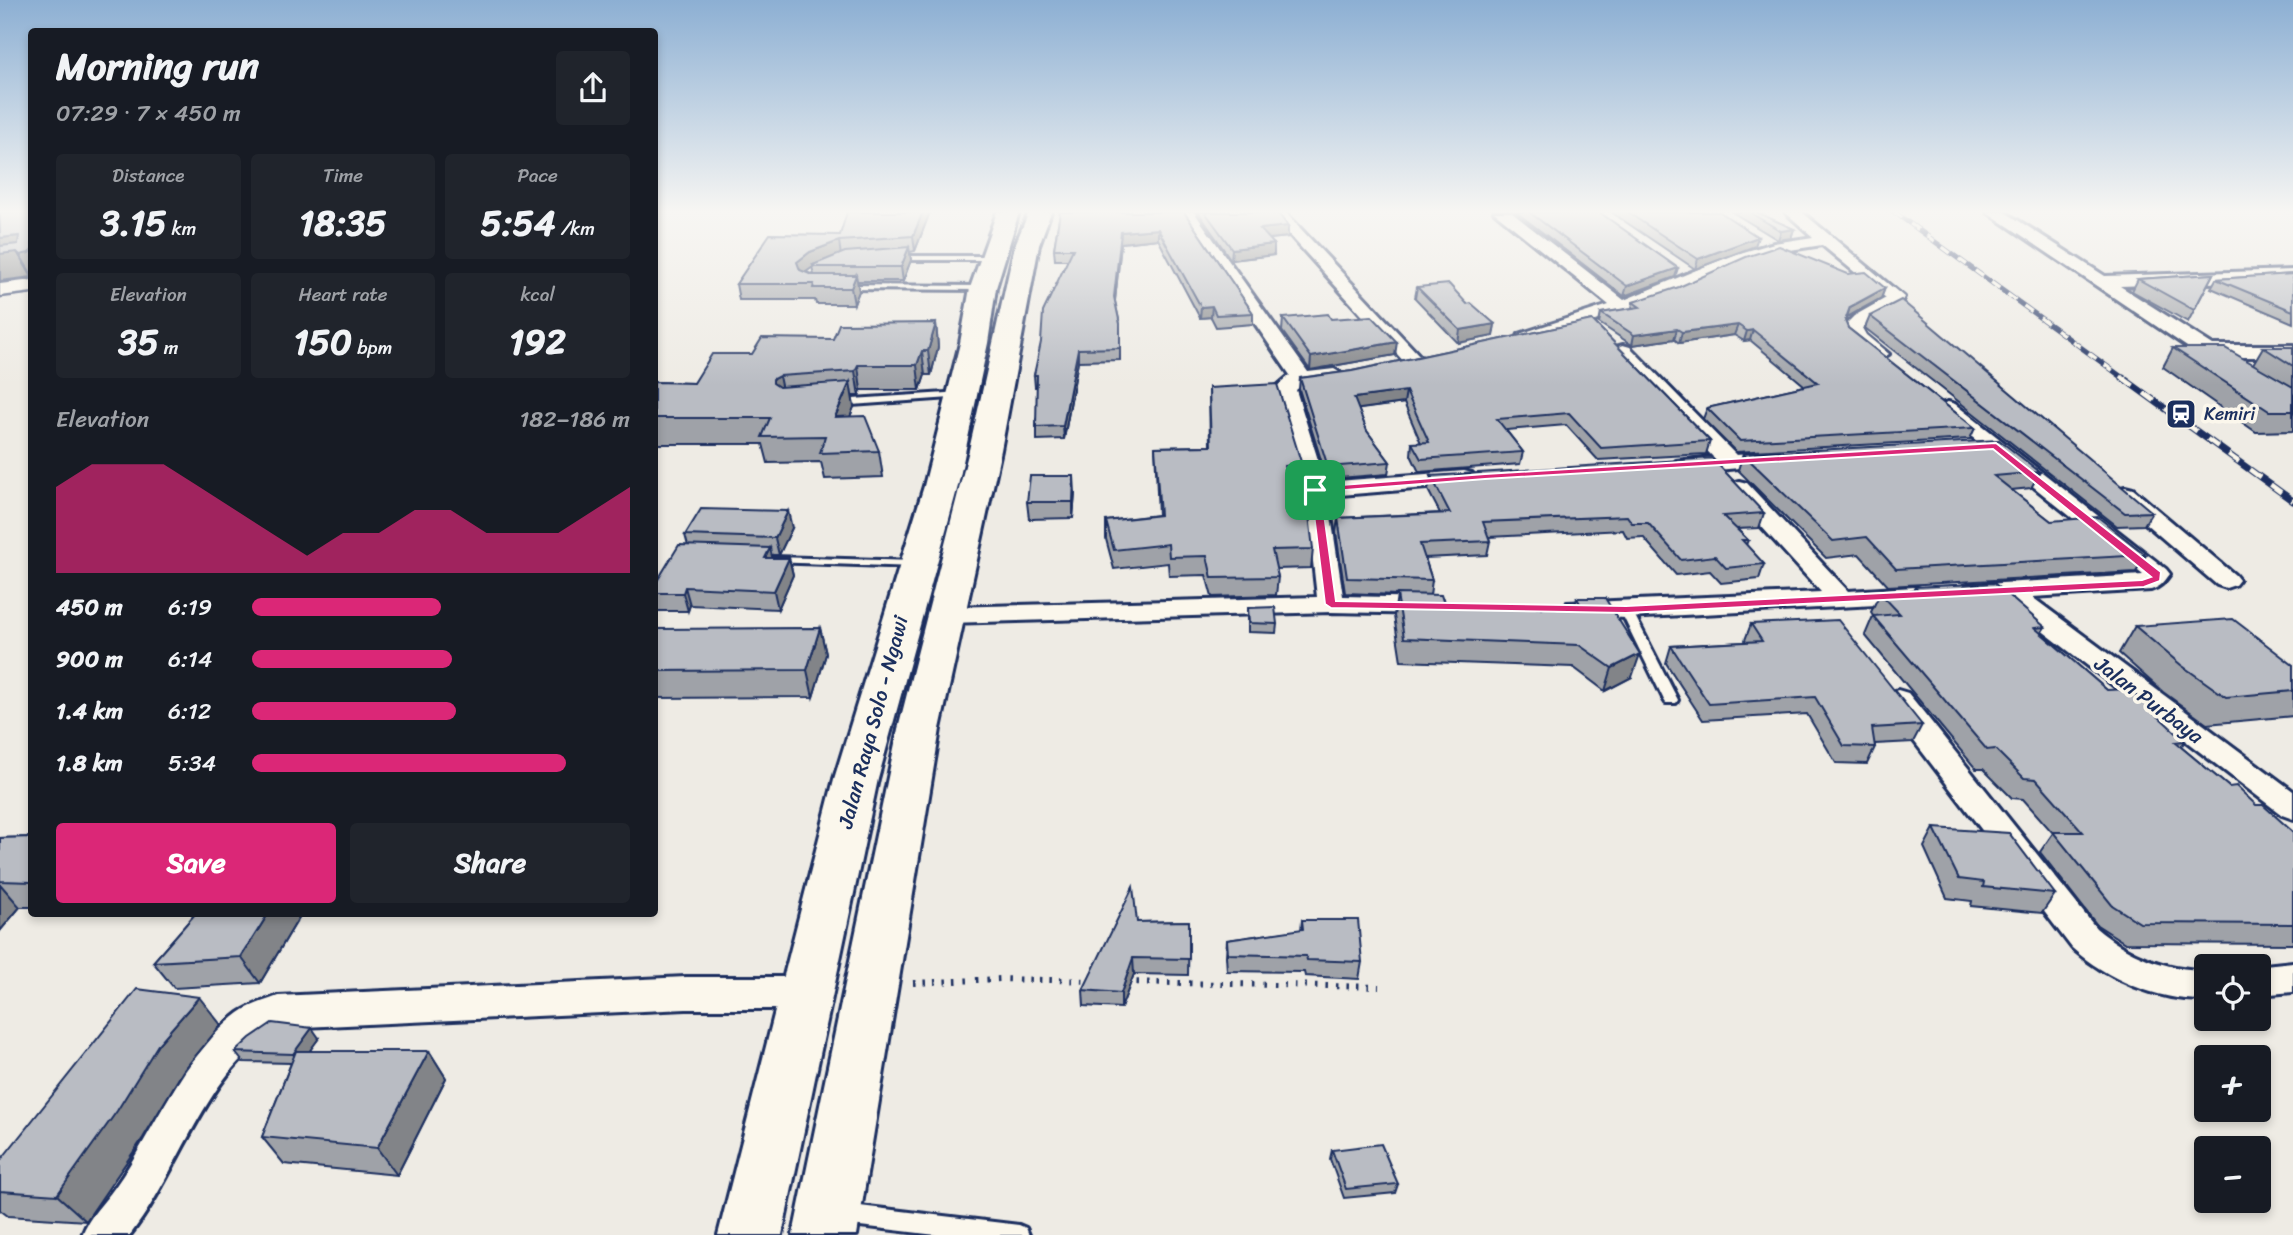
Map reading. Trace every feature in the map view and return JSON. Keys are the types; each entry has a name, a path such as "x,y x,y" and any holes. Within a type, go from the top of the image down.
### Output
{"highway":[{"name":"Jalan Raya Solo - Ngawi","path":"750,1235 856,779 941,486 988,270"},
{"path":"827,1224 919,729 948,615 1022,270"}],"street":[{"path":"1226,270 1302,378"},
{"path":"1329,270 1413,360"},
{"path":"1575,270 1620,305"},
{"path":"1514,341 1647,298 1686,275 1704,270"},
{"path":"1861,270 1915,314"},
{"path":"2085,270 2206,351 2293,405"},
{"path":"2103,281 2293,275"},
{"path":"0,290 28,286"},
{"path":"1895,297 1893,303 1852,327 1858,338 1900,371"},
{"path":"1623,351 1723,463 1833,609"},
{"path":"2206,351 2293,351"},
{"path":"1392,365 1435,355"},
{"path":"1331,604 1315,490 1285,388 1289,382 1302,378 1350,374"},
{"path":"1559,608 1833,609 2006,590 2144,583 2156,578 2157,574 1932,396"},
{"path":"1968,448 1996,446"},
{"path":"1661,467 1800,458"},
{"path":"1315,490 1485,477"},
{"path":"2112,483 2226,580"},
{"name":"Jalan Purbaya","path":"2006,590 2293,807"},
{"path":"948,615 1331,604 1452,606"},
{"path":"1881,679 1950,763 2082,937 2102,952 2146,975 2194,986"},
{"path":"2271,979 2293,977"},
{"path":"103,1235 130,1202 198,1085 225,1051 253,1024 278,1012 686,993 805,992"}],"lane":[{"path":"963,270 987,273"},
{"path":"835,287 987,273"},
{"path":"826,403 962,394"},
{"path":"767,560 917,564"},
{"path":"1626,610 1671,700"},
{"path":"827,1224 1019,1235"}],"path":[{"path":"870,985 1000,979 1095,981"},
{"path":"1122,982 1379,987"}],"building":[{"path":"746,270 800,270 812,275 856,275 851,288 813,288 814,284 736,284"},
{"path":"1063,270 1117,270 1114,297 1120,324 1120,348 1078,349 1063,426 1036,427 1037,375 1034,375 1041,342 1043,312"},
{"path":"1180,270 1223,270 1253,313 1216,315 1212,306 1201,307"},
{"path":"1605,270 1673,270 1627,286"},
{"path":"1718,270 1837,270 1848,274 1866,272 1885,288 1850,307 1845,321 1848,328 1975,428 1740,441 1707,408 1818,383 1753,330 1747,331 1738,325 1634,335 1601,313 1640,307 1633,302 1679,287"},
{"path":"2213,274 2194,310 2138,279"},
{"path":"2293,274 2293,311 2216,279"},
{"path":"1449,284 1467,304 1471,303 1495,324 1460,330 1417,287"},
{"path":"1901,300 2152,512 2125,513 1870,316"},
{"path":"1328,314 1331,319 1372,316 1397,342 1311,357 1283,318"},
{"path":"1592,320 1710,441 1601,448 1569,413 1497,419 1523,452 1421,459 1412,443 1429,442 1406,391 1354,398 1367,431 1390,462 1328,467 1300,378 1352,371"},
{"path":"936,323 928,351 922,351 917,365 858,365 855,371 779,376 773,379 773,383 779,387 850,382 835,417 865,416 879,451 820,453 825,436 762,437 770,418 658,418 658,382 694,383 712,354 752,354 762,338 833,339 839,324"},
{"path":"2263,347 2293,347 2293,366"},
{"path":"2173,348 2225,348 2293,387 2293,411 2269,411"},
{"path":"1277,384 1302,465 1285,466 1298,516 1309,515 1313,549 1272,550 1278,577 1212,578 1207,556 1169,557 1168,544 1114,550 1106,521 1160,515 1155,447 1211,446 1209,388"},
{"path":"1999,440 2040,472 1994,476 2051,521 2098,517 2146,555 1896,569 1867,537 1833,541 1743,454"},
{"path":"1712,458 1764,513 1723,516 1748,540 1742,540 1764,564 1726,568 1715,556 1681,560 1648,523 1632,523 1627,516 1483,522 1490,541 1420,544 1432,580 1347,578 1338,518 1450,513 1431,476"},
{"path":"1030,476 1074,476 1073,502 1027,502"},
{"path":"701,509 788,511 775,538 685,535"},
{"path":"679,545 770,548 765,558 789,558 774,591 685,587 683,593 658,593 658,579"},
{"path":"1994,583 2045,627 2035,628 2107,690 2129,689 2185,741 2175,742 2229,787 2236,786 2256,805 2263,805 2293,832 2293,924 2140,923 2112,905 2053,832 2083,832 2036,779 2024,778 1995,749 1987,750 1873,616 1900,614 1880,593 1918,591 1915,587"},
{"path":"1397,594 1441,595 1444,604 1583,609 1577,598 1605,598 1640,654 1612,668 1579,645 1404,638"},
{"path":"1275,607 1277,624 1249,623 1248,608"},
{"path":"2233,619 2293,665 2293,691 2226,697 2181,665 2135,626"},
{"path":"1838,620 1922,725 1872,728 1875,747 1844,746 1815,697 1709,704 1671,646 1762,641 1751,624"},
{"path":"820,628 807,670 658,671 658,629"},
{"path":"1934,828 2009,833 2055,894 1983,887 1984,882 1959,879"},
{"path":"28,837 28,882 0,881 0,838"},
{"path":"1133,887 1137,922 1189,921 1189,959 1133,958 1121,993 1083,990"},
{"path":"192,917 266,917 241,957 153,962"},
{"path":"1302,920 1358,920 1362,962 1307,960 1306,956 1228,954 1227,940 1303,929"},
{"path":"137,989 199,997 159,1043 117,1111 57,1195 0,1191 0,1161"},
{"path":"272,1023 312,1028 293,1054 235,1052 250,1038"},
{"path":"296,1051 429,1051 377,1148 262,1137"},
{"path":"1381,1144 1398,1184 1346,1189 1332,1150"}],"railway":[{"path":"1974,270 2126,380"},
{"path":"2123,378 2293,501"}],"place":[{"name":"Kemiri","path":"2181,414"}],"route":[{"path":"1996,446 2157,574 2151,582 2144,583 1626,610 1331,604 1315,490 1996,446"}]}
